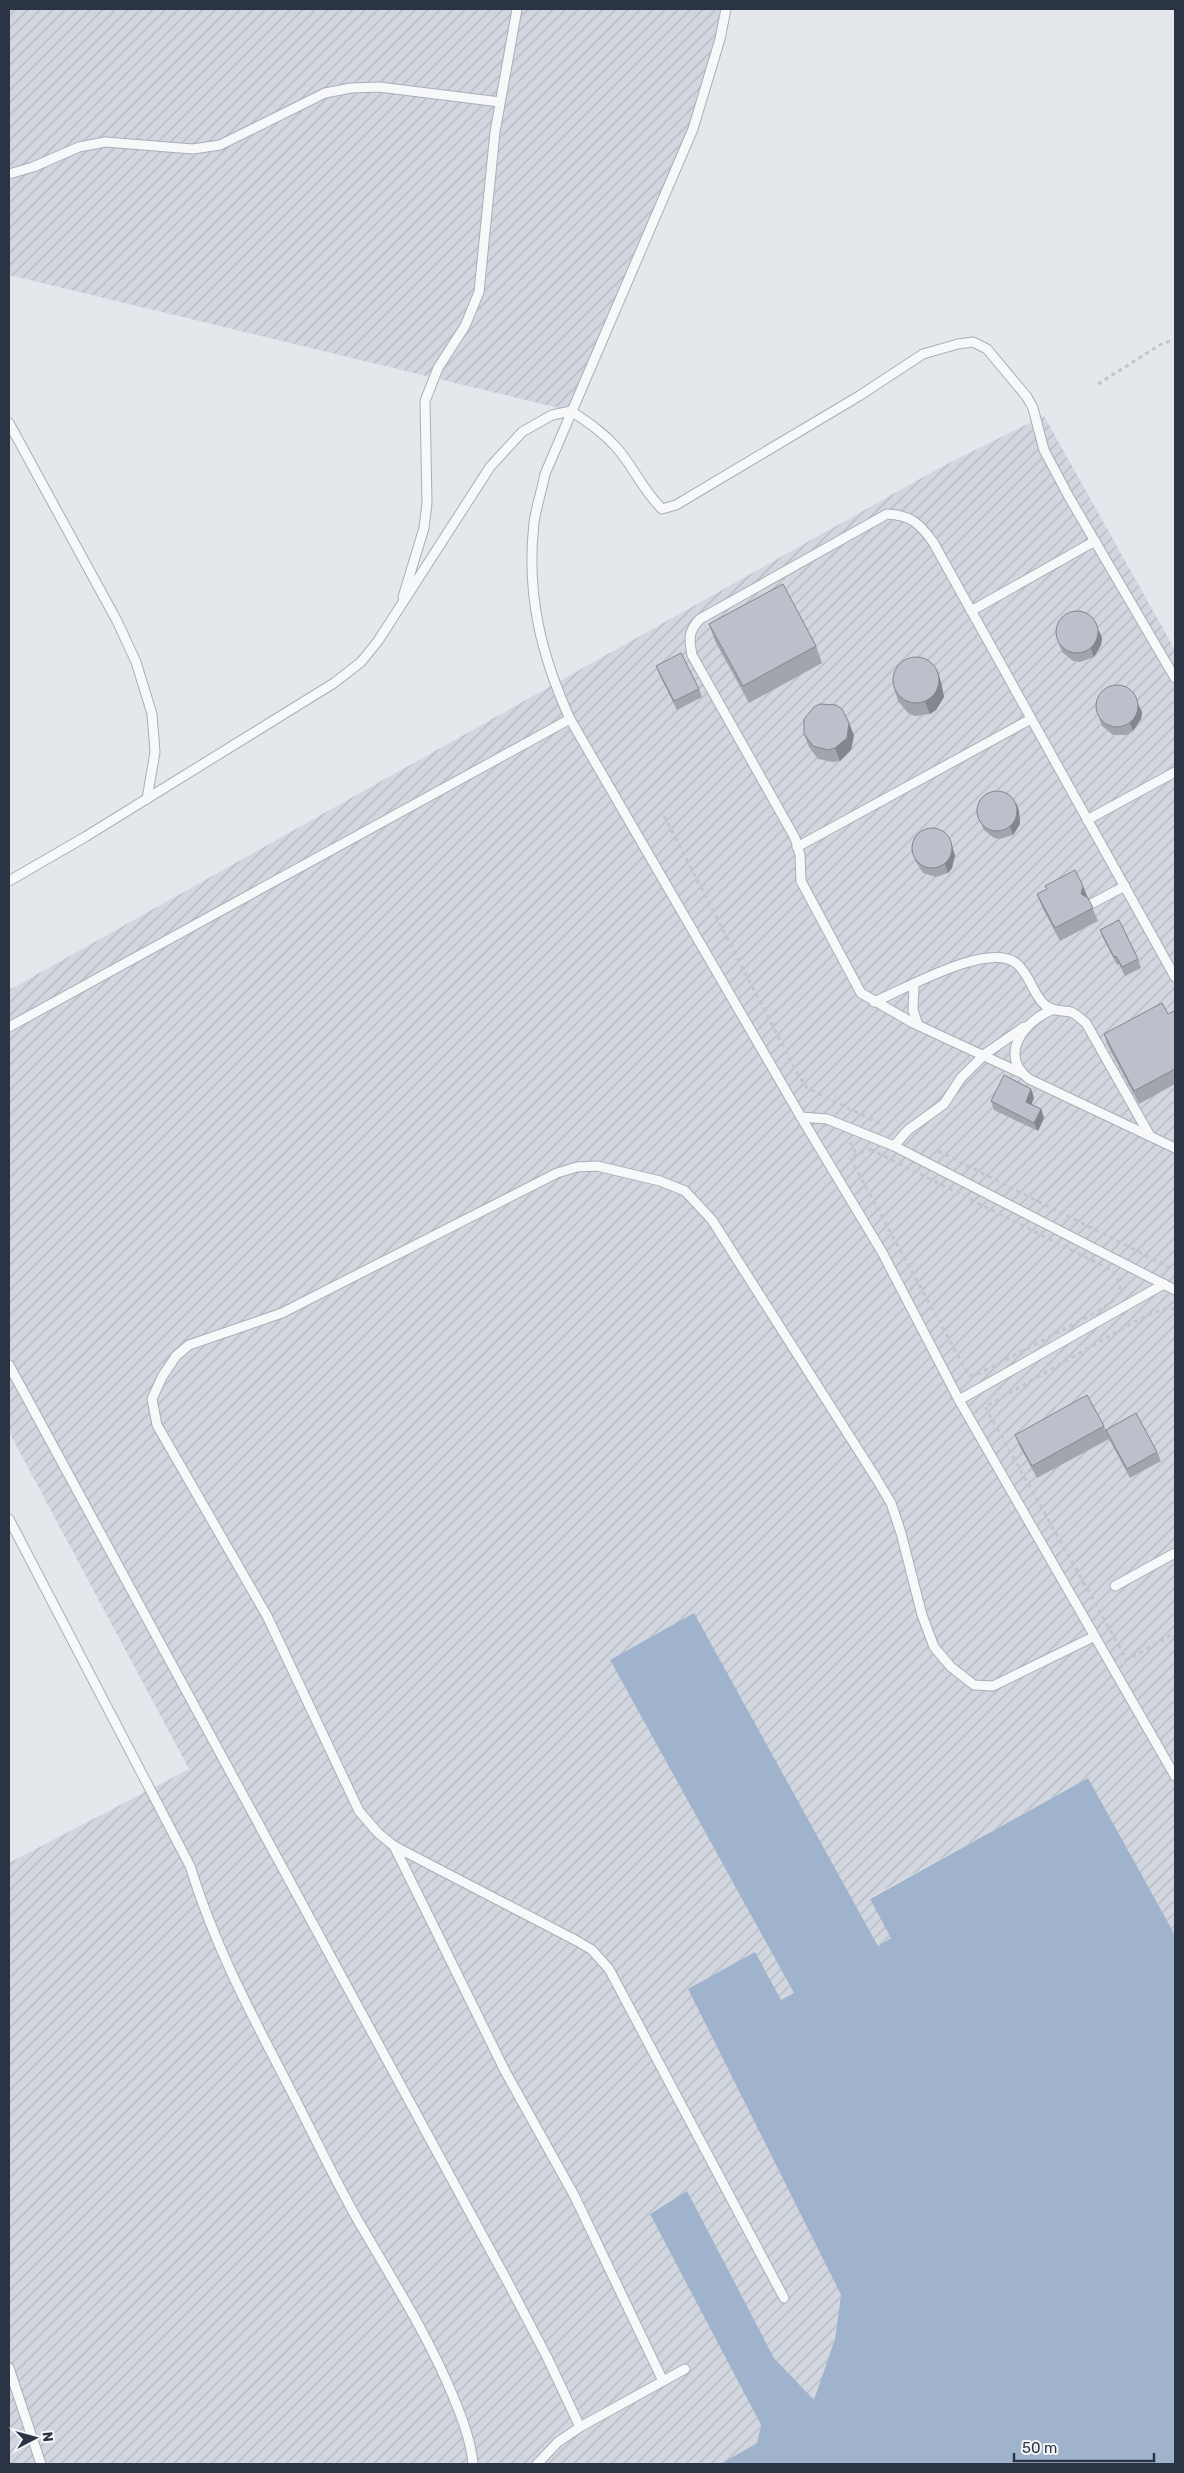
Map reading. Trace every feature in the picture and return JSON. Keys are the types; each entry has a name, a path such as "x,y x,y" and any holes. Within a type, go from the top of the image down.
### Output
{"lane":[{"path":"400,608 424,528 427,503 425,401 438,368 465,326 479,292 490,175 500,102 517,9"},
{"path":"726,9 720,39 692,129 545,474 534,523 533,586 538,632 556,688 570,719 801,1118 882,1252 959,1400 1093,1637 1175,1776"},
{"path":"9,174 33,167 79,147 105,142 193,149 220,145 325,93 351,88 379,87 500,102"},
{"path":"9,882 147,799 334,682 361,662 400,608 490,467 522,432 552,415 571,411 602,432 617,448 646,493 662,508 676,505 859,396 922,354 973,342 987,349 1027,397 1033,408 1044,450 1175,678"},
{"path":"9,422 117,621 136,662 152,714 155,752 147,799"},
{"path":"1175,977 971,611 920,524 910,518 888,514 700,619 692,628 688,638 692,655 795,838 801,882 861,993 918,1025 1175,1148"},
{"path":"971,611 1095,541"},
{"path":"9,1027 570,719"},
{"path":"797,847 1031,719"},
{"path":"1087,820 1175,772"},
{"path":"1091,904 1124,886"},
{"path":"874,1002 959,964 989,956 1009,958 1019,965 1044,1005 1052,1010 1073,1013 1086,1023 1150,1136"},
{"path":"914,985 913,1010 918,1025"},
{"path":"894,1146 904,1135 944,1104 961,1078 984,1056 1041,1014 1052,1010"},
{"path":"1021,1073 1016,1051 1019,1038 1026,1025"},
{"path":"801,1118 827,1119 894,1146 1175,1290"},
{"path":"784,2298 609,1969 592,1950 577,1941 394,1846 359,1811 267,1616 157,1425 152,1399 162,1377 176,1356 189,1345 282,1313 557,1173 577,1167 597,1166 660,1181 685,1191 712,1220 891,1503 901,1533 922,1616 934,1647 951,1668 974,1685 993,1686 1093,1637"},
{"path":"959,1400 1164,1284"},
{"path":"9,1365 500,2268 547,2357 580,2427"},
{"path":"9,1519 190,1866 205,1914 225,1962 263,2037 355,2214 411,2310 441,2369 461,2417 473,2464"},
{"path":"1115,1586 1175,1553"},
{"path":"394,1846 505,2071 574,2195 663,2381"},
{"path":"9,2368 41,2464"},
{"path":"537,2464 558,2442 580,2427 685,2369"}],"path":[{"path":"1098,384 1164,343 1175,340"},
{"path":"664,816 797,1073 807,1088 904,1135"},
{"path":"870,1150 1111,1270 1118,1278 1121,1286 1118,1296 1108,1305 1091,1315 980,1374 969,1376 850,1158 870,1150"},
{"path":"935,1150 1175,1270"},
{"path":"1175,1309 1166,1308 1143,1317 985,1407 1127,1660 1173,1634 1175,1638"}],"shaded area":[{"path":"9,9 726,9 693,129 571,411 9,275"},
{"path":"1044,416 1175,650 1175,1935 1088,1778 870,1898 891,1938 878,1946 694,1614 610,1660 794,1993 781,2001 688,1989 841,2295 835,2339 815,2401 774,2358 687,2192 650,2213 761,2425 757,2443 720,2464 9,2464 9,1863 189,1769 9,1432 9,990 943,466"}],"water":[{"path":"694,1613 878,1946 891,1938 870,1899 1088,1778 1175,1935 1175,2464 720,2464 757,2443 761,2425 650,2214 687,2191 774,2358 814,2400 835,2339 841,2295 688,1989 755,1952 781,2000 794,1993 610,1660"}],"building":[{"path":"783,584 816,646 743,686 709,624"},
{"path":"1081,611 1089,614 1095,620 1098,632 1095,644 1089,650 1073,653 1065,650 1059,644 1056,628 1059,620 1065,614"},
{"path":"681,653 699,689 674,701 656,666"},
{"path":"916,657 929,661 935,667 939,680 935,693 929,699 916,703 903,699 897,693 893,680 897,667 903,661"},
{"path":"1121,685 1129,688 1135,694 1138,706 1135,718 1129,724 1113,727 1105,724 1099,718 1096,702 1099,694 1105,688"},
{"path":"820,704 836,705 842,709 849,723 847,738 835,748 828,750 813,746 804,734 804,719 814,707"},
{"path":"997,791 1011,797 1017,811 1011,825 997,831 983,825 977,811 983,797"},
{"path":"932,828 946,834 952,848 946,862 932,868 918,862 912,848 918,834"},
{"path":"1075,870 1083,886 1081,894 1088,898 1093,908 1055,928 1037,894 1047,889 1045,886"},
{"path":"1119,920 1138,959 1122,967 1116,956 1114,957 1100,930"},
{"path":"1162,1003 1168,1014 1174,1011 1175,1013 1175,1069 1134,1091 1104,1034"},
{"path":"1004,1075 1031,1089 1026,1102 1041,1109 1034,1123 991,1101"},
{"path":"1087,1395 1104,1426 1032,1466 1015,1435"},
{"path":"1136,1413 1157,1452 1127,1469 1106,1430"}]}
